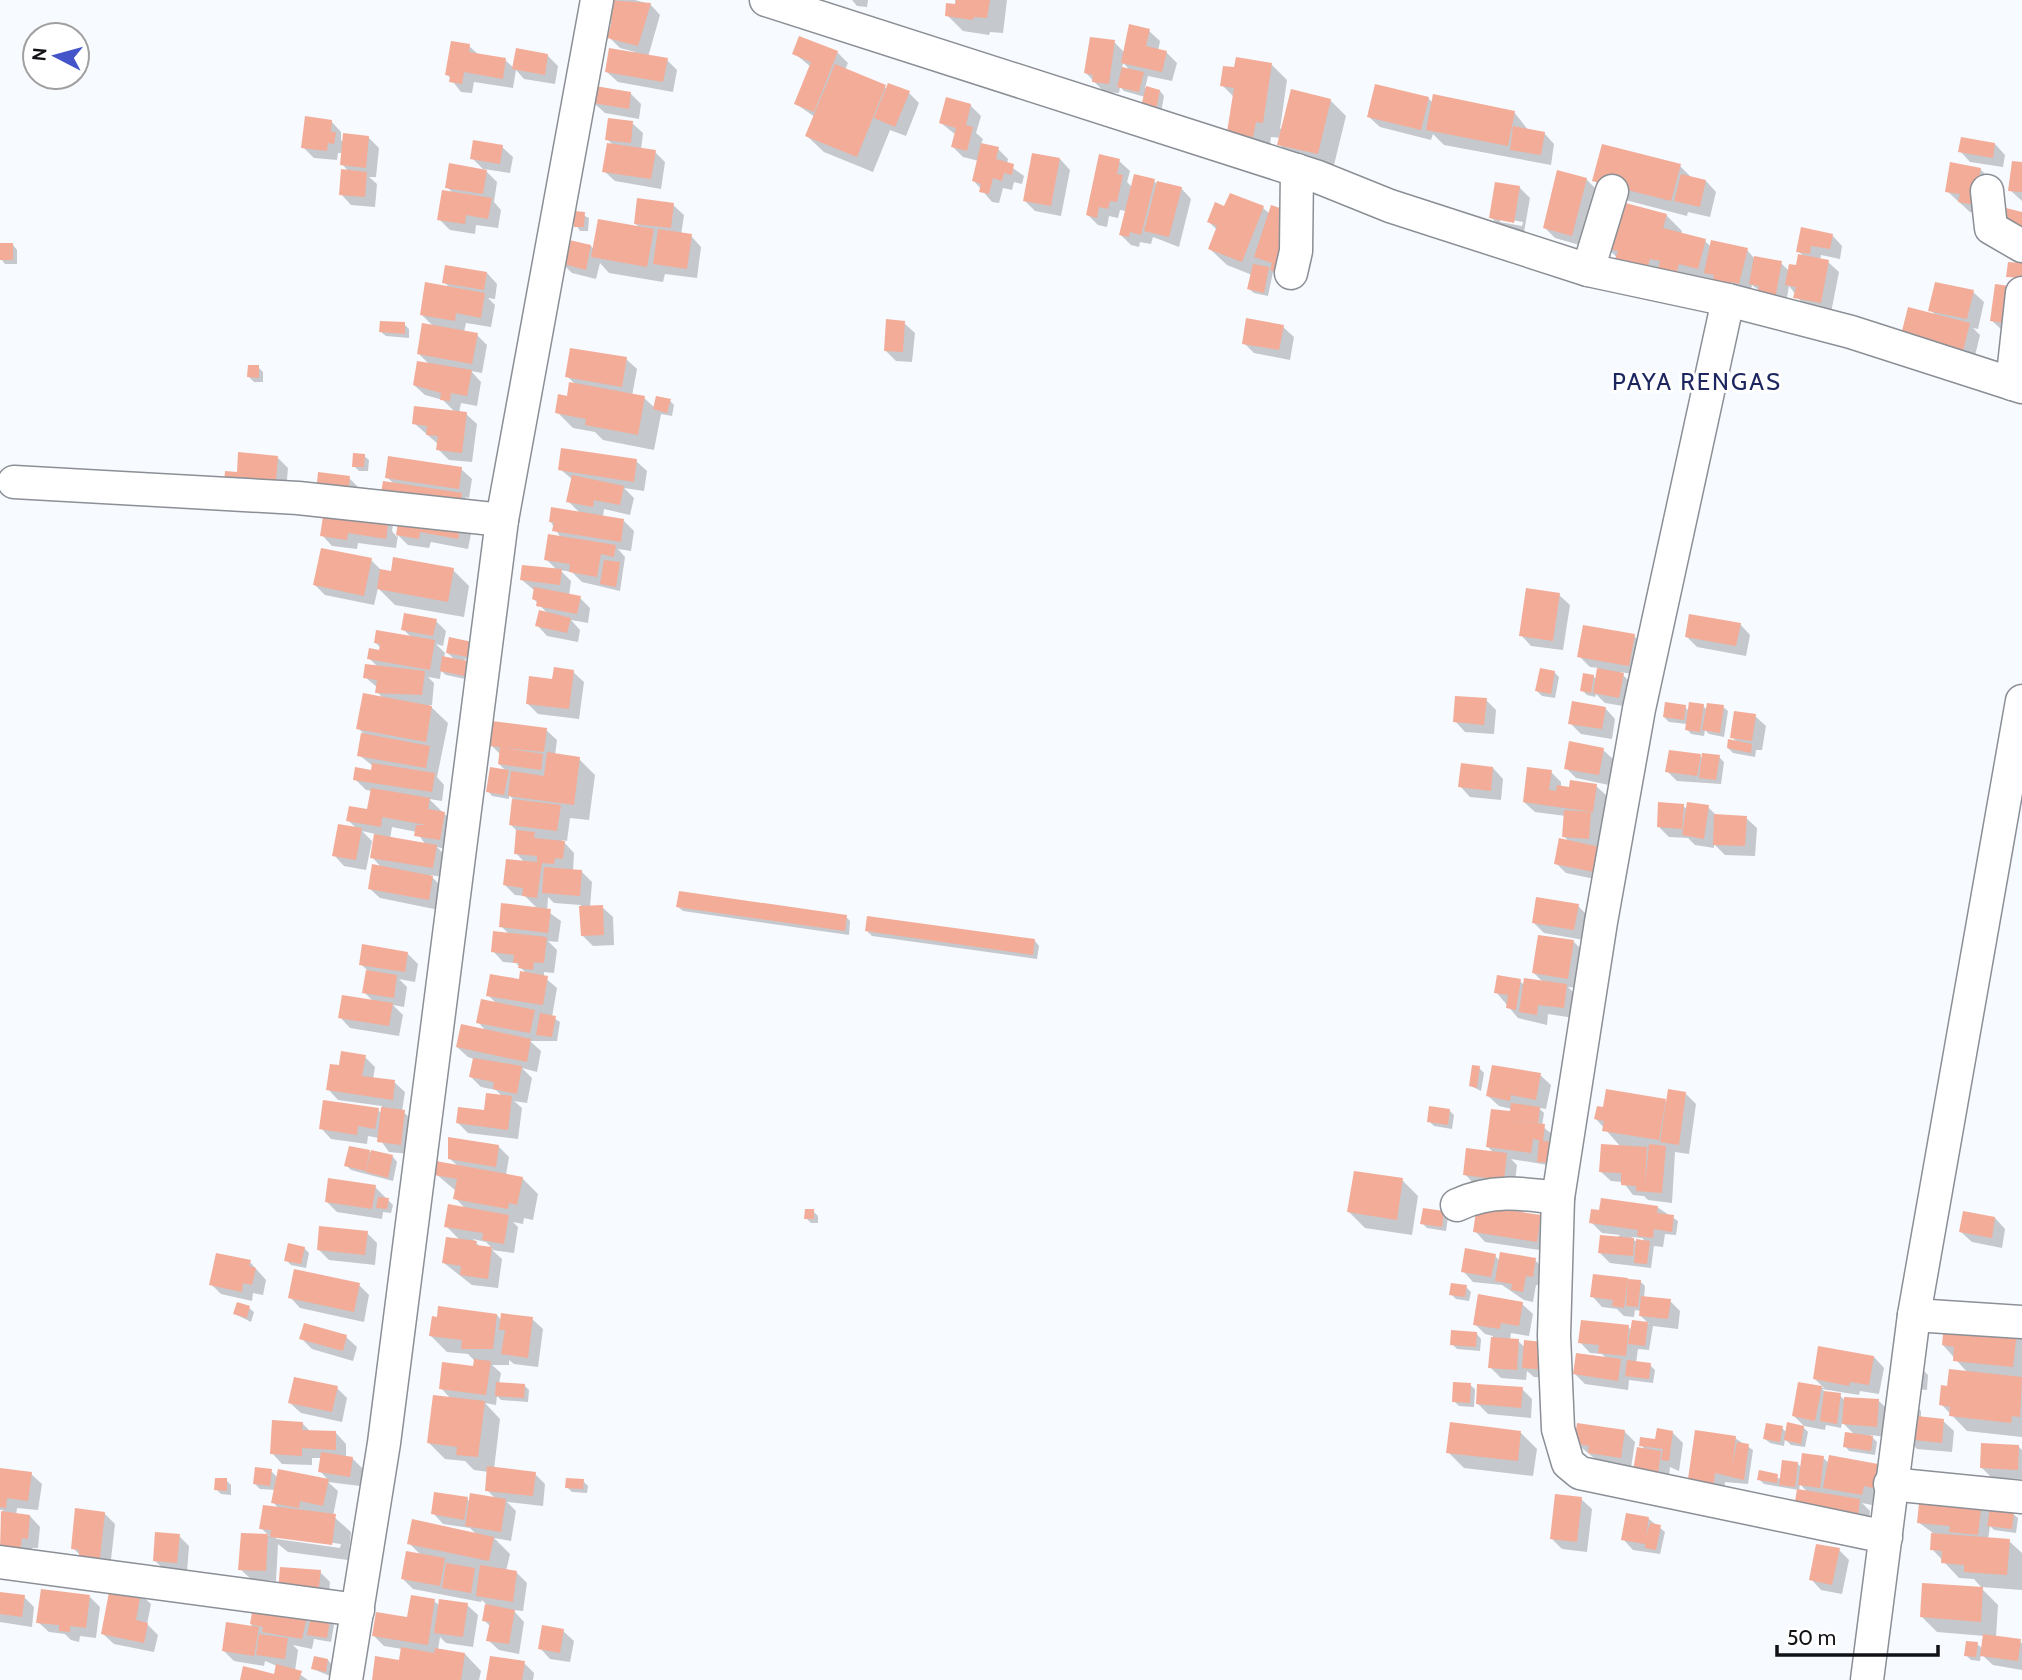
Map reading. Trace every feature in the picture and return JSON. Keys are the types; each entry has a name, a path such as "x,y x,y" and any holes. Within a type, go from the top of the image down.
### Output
{"street":[{"path":"346,1680 396,1351 502,520 597,0"},
{"path":"766,0 1297,170 1390,206 1588,270 1728,300 1851,332 2017,386 2022,293"},
{"path":"1291,273 1296,251 1297,170"},
{"path":"1588,270 1612,191"},
{"path":"1987,191 1991,228 2022,246"},
{"path":"1728,300 1639,709 1601,922 1558,1198 1554,1336 1558,1429 1562,1449 1573,1468 1580,1473 1886,1537"},
{"path":"14,482 298,498 502,520"},
{"path":"1867,1680 1886,1537 1890,1484 1914,1315 2022,701"},
{"path":"1457,1205 1477,1196 1497,1192 1558,1198"},
{"path":"1914,1315 2022,1322"},
{"path":"1890,1484 2022,1497"},
{"path":"0,1562 358,1610"}],"building":[{"path":"606,0 651,3 638,46 607,38 612,20 601,17"},
{"path":"956,0 990,0 987,18 974,17 973,20 945,16 946,3 955,4"},
{"path":"1129,24 1150,29 1146,46 1167,51 1162,72 1121,63"},
{"path":"799,36 838,51 814,112 794,104 811,62 792,54"},
{"path":"1090,37 1115,40 1109,84 1092,82 1093,75 1084,73"},
{"path":"451,41 470,44 469,52 506,58 503,79 464,72 462,84 449,82 450,76 445,75"},
{"path":"516,48 548,54 545,75 512,69"},
{"path":"609,48 668,58 663,82 605,72"},
{"path":"1236,57 1272,63 1263,123 1256,122 1253,137 1227,132 1234,88 1220,86 1223,66 1234,67"},
{"path":"835,64 886,85 857,157 805,136"},
{"path":"1122,67 1144,72 1139,92 1117,87"},
{"path":"888,83 910,91 895,127 874,118"},
{"path":"1375,84 1429,97 1421,130 1367,117"},
{"path":"595,86 631,92 629,109 593,103"},
{"path":"1146,86 1160,90 1155,114 1140,111"},
{"path":"1291,89 1331,99 1318,154 1277,145"},
{"path":"1433,94 1515,111 1508,146 1426,130"},
{"path":"946,97 971,104 966,125 973,127 967,151 951,147 956,128 939,123"},
{"path":"305,116 332,120 331,132 336,132 334,144 328,143 327,151 301,148"},
{"path":"608,118 633,121 631,143 605,140"},
{"path":"1513,126 1545,132 1541,155 1510,150"},
{"path":"343,133 369,136 366,168 340,165"},
{"path":"1961,137 1995,143 1993,158 1958,152"},
{"path":"473,140 503,145 500,164 470,159"},
{"path":"607,143 656,150 651,179 602,172"},
{"path":"981,143 999,147 996,159 1014,164 1012,175 1004,173 1002,181 993,178 989,194 979,192 981,184 972,181"},
{"path":"1602,144 1681,164 1671,201 1592,181"},
{"path":"1032,153 1060,158 1051,206 1023,201"},
{"path":"1099,154 1120,159 1117,174 1123,175 1117,202 1110,201 1108,209 1099,207 1097,218 1086,215"},
{"path":"2012,161 2022,162 2022,192 2008,191"},
{"path":"1950,162 1981,168 1974,205 1958,202 1960,194 1945,192"},
{"path":"449,163 487,170 483,194 445,188"},
{"path":"341,169 367,172 365,197 339,195"},
{"path":"1557,170 1587,178 1572,236 1543,228"},
{"path":"1134,174 1155,179 1141,235 1130,232 1129,237 1119,235"},
{"path":"1681,174 1706,180 1700,207 1674,201"},
{"path":"1157,181 1182,187 1169,237 1144,231"},
{"path":"1495,182 1520,186 1514,223 1489,218"},
{"path":"442,190 492,198 488,219 466,215 465,224 437,220"},
{"path":"1230,193 1264,206 1242,262 1208,249 1217,226 1207,222 1215,202 1224,206"},
{"path":"637,198 674,203 671,228 634,224"},
{"path":"1618,201 1667,214 1663,228 1706,239 1698,269 1679,264 1676,275 1658,270 1660,261 1650,259 1646,273 1635,265 1615,259 1618,251 1605,248"},
{"path":"1271,205 1295,213 1278,273 1270,270 1272,263 1254,257"},
{"path":"2006,208 2022,212 2022,237 2001,233"},
{"path":"574,211 585,212 584,227 574,227"},
{"path":"598,219 654,229 647,267 591,257"},
{"path":"1801,227 1833,234 1830,249 1811,246 1810,254 1796,252"},
{"path":"658,229 692,234 687,269 653,264"},
{"path":"565,239 591,245 586,270 560,263"},
{"path":"1711,240 1748,248 1739,284 1731,282 1729,289 1712,285 1714,275 1704,273"},
{"path":"0,243 13,243 13,260 0,260"},
{"path":"1798,254 1829,260 1821,303 1793,298 1796,287 1785,285 1789,264 1796,265"},
{"path":"1754,256 1782,261 1775,299 1757,296 1759,286 1749,284"},
{"path":"2008,262 2022,263 2022,278 2006,277"},
{"path":"1253,264 1269,267 1264,293 1247,289"},
{"path":"445,265 487,272 484,290 442,283"},
{"path":"425,282 485,293 481,318 456,313 455,321 420,315"},
{"path":"1935,282 1974,290 1967,319 1928,311"},
{"path":"1995,284 2016,287 2011,324 1990,321"},
{"path":"1908,307 1970,323 1963,351 1901,335"},
{"path":"1246,318 1284,325 1279,350 1242,344"},
{"path":"886,319 905,321 903,352 884,351"},
{"path":"380,321 405,322 405,334 379,332"},
{"path":"422,323 478,333 472,364 417,354"},
{"path":"570,348 627,357 622,387 565,377"},
{"path":"417,361 472,370 467,396 451,393 450,401 440,400 441,393 413,385"},
{"path":"248,365 259,365 259,378 247,377"},
{"path":"569,382 645,396 638,435 585,425 586,419 555,413 558,394 567,396"},
{"path":"656,396 671,399 667,413 653,409"},
{"path":"414,406 467,412 462,453 436,450 438,436 426,435 427,426 412,424"},
{"path":"561,448 637,459 634,482 558,470"},
{"path":"238,452 278,456 276,481 240,477 239,485 224,483 225,471 237,472"},
{"path":"353,453 365,454 364,467 352,467"},
{"path":"388,456 462,467 459,489 385,478"},
{"path":"318,472 350,476 348,497 316,493"},
{"path":"572,475 624,486 620,505 594,500 593,507 566,502"},
{"path":"383,481 462,493 460,511 380,499"},
{"path":"325,503 383,512 381,524 388,525 386,539 348,533 347,540 320,536"},
{"path":"551,507 624,519 621,542 552,531 554,522 549,522"},
{"path":"400,510 461,522 458,539 420,532 419,539 396,535"},
{"path":"548,534 616,545 614,557 601,554 597,577 569,572 570,564 544,560"},
{"path":"321,548 372,558 364,596 313,585"},
{"path":"393,557 454,568 448,602 377,589 380,569 391,571"},
{"path":"604,560 620,562 616,587 600,584"},
{"path":"522,565 562,569 560,585 520,580"},
{"path":"534,587 581,596 577,614 536,606 537,601 532,599"},
{"path":"1526,588 1560,593 1553,641 1519,636"},
{"path":"539,610 571,618 567,633 535,626"},
{"path":"404,613 437,619 433,636 401,630"},
{"path":"1689,614 1741,623 1736,646 1685,637"},
{"path":"1583,625 1635,634 1629,666 1577,657"},
{"path":"376,630 435,640 430,670 367,659 369,648 379,650 380,644 374,643"},
{"path":"449,637 477,643 474,658 446,653"},
{"path":"442,656 468,661 465,676 440,671"},
{"path":"365,664 425,671 422,695 375,693 377,680 363,678"},
{"path":"554,667 574,670 569,709 526,704 529,676 552,679"},
{"path":"1540,668 1555,671 1551,694 1535,691"},
{"path":"1597,668 1624,673 1619,698 1593,693"},
{"path":"1583,673 1594,675 1591,693 1580,691"},
{"path":"363,693 432,706 426,742 356,729"},
{"path":"1455,696 1487,698 1484,725 1453,722"},
{"path":"1572,701 1606,707 1602,729 1568,724"},
{"path":"1665,702 1686,705 1684,720 1663,717"},
{"path":"1689,702 1704,704 1700,732 1685,730"},
{"path":"1707,703 1724,705 1720,733 1702,730"},
{"path":"1734,711 1756,714 1752,741 1730,738"},
{"path":"492,721 547,728 544,752 505,748 543,754 541,770 498,764 500,747 489,746"},
{"path":"361,733 430,746 426,768 357,756"},
{"path":"1728,739 1752,744 1751,753 1727,748"},
{"path":"1569,741 1604,748 1599,775 1564,769"},
{"path":"1669,750 1701,754 1697,776 1665,772"},
{"path":"547,752 580,757 574,805 508,796 511,771 544,776"},
{"path":"1702,753 1720,755 1716,780 1699,778"},
{"path":"372,763 435,773 432,792 353,780 355,767 371,770"},
{"path":"1461,763 1493,767 1491,791 1458,787"},
{"path":"490,767 509,770 504,795 486,792"},
{"path":"1527,767 1552,770 1549,790 1556,791 1557,785 1569,787 1570,780 1597,784 1593,812 1523,802"},
{"path":"371,788 430,798 428,809 445,812 440,840 414,836 416,825 426,825 382,817 381,827 346,821 349,806 367,809"},
{"path":"512,799 561,805 557,831 509,825"},
{"path":"1658,802 1684,804 1682,829 1657,827"},
{"path":"1687,802 1709,805 1704,839 1682,835"},
{"path":"1564,810 1591,812 1589,839 1562,837"},
{"path":"1714,814 1747,816 1745,846 1713,845"},
{"path":"338,824 362,828 356,860 332,856"},
{"path":"516,830 535,832 534,838 565,841 563,859 555,858 554,864 542,863 537,898 522,896 523,888 503,885 506,859 537,862 537,856 514,854"},
{"path":"374,834 437,845 433,868 370,858"},
{"path":"1559,838 1604,848 1599,873 1554,864"},
{"path":"372,864 433,876 429,900 368,889"},
{"path":"544,867 582,870 580,896 542,893"},
{"path":"679,891 847,915 845,931 676,907"},
{"path":"1536,897 1579,904 1574,930 1532,923"},
{"path":"501,903 551,909 548,933 499,927"},
{"path":"603,905 604,935 581,936 579,906"},
{"path":"867,916 1035,939 1033,955 865,931"},
{"path":"493,931 547,937 544,963 534,962 533,970 518,968 519,963 513,963 514,955 491,952"},
{"path":"1538,935 1574,940 1568,979 1532,973"},
{"path":"362,944 408,952 405,972 359,965"},
{"path":"366,970 397,975 394,998 362,993"},
{"path":"520,971 548,976 543,1005 486,996 490,974 519,979"},
{"path":"1497,975 1521,979 1516,1010 1506,1008 1508,995 1494,993"},
{"path":"1524,978 1567,984 1564,1008 1538,1005 1537,1015 1519,1012"},
{"path":"342,995 393,1003 389,1026 338,1018"},
{"path":"481,999 535,1010 530,1033 476,1023"},
{"path":"540,1013 556,1016 552,1037 536,1035"},
{"path":"461,1024 531,1039 527,1062 456,1047"},
{"path":"341,1051 366,1055 362,1076 395,1080 393,1100 326,1090 330,1064 339,1065"},
{"path":"473,1058 522,1066 517,1094 493,1089 494,1082 469,1077"},
{"path":"1472,1065 1480,1066 1477,1088 1469,1086"},
{"path":"1492,1065 1541,1073 1536,1100 1511,1095 1510,1101 1486,1096"},
{"path":"1606,1089 1666,1099 1659,1140 1602,1131 1604,1121 1594,1119 1597,1106 1603,1107"},
{"path":"1668,1089 1686,1092 1679,1145 1660,1142"},
{"path":"486,1093 512,1096 508,1130 456,1123 458,1107 484,1110"},
{"path":"323,1100 379,1108 375,1129 358,1126 357,1135 319,1129"},
{"path":"1511,1103 1540,1107 1538,1123 1508,1120 1545,1124 1543,1141 1558,1142 1556,1163 1537,1162 1539,1140 1533,1139 1531,1153 1486,1147 1491,1109 1510,1111"},
{"path":"1429,1106 1450,1109 1448,1125 1427,1122"},
{"path":"381,1107 405,1110 401,1145 377,1142"},
{"path":"448,1137 499,1145 496,1167 448,1159"},
{"path":"1601,1144 1647,1147 1645,1187 1649,1144 1666,1146 1662,1193 1636,1191 1636,1186 1621,1185 1621,1173 1599,1172"},
{"path":"349,1146 370,1150 366,1171 344,1166"},
{"path":"1466,1148 1507,1153 1504,1180 1463,1175"},
{"path":"371,1150 393,1155 388,1178 366,1172"},
{"path":"436,1161 523,1177 517,1205 509,1203 508,1209 453,1199 457,1179 434,1175"},
{"path":"1354,1171 1403,1178 1397,1220 1347,1212"},
{"path":"328,1178 376,1185 372,1209 325,1202"},
{"path":"378,1197 389,1198 387,1209 376,1208"},
{"path":"1478,1198 1516,1204 1515,1211 1541,1215 1537,1242 1473,1232"},
{"path":"1601,1198 1658,1206 1657,1213 1674,1215 1672,1232 1654,1229 1653,1238 1637,1236 1638,1230 1589,1223 1591,1209 1599,1210"},
{"path":"448,1204 509,1215 504,1244 482,1240 483,1233 444,1227"},
{"path":"1423,1208 1444,1211 1442,1227 1420,1224"},
{"path":"805,1209 814,1209 814,1219 804,1219"},
{"path":"1963,1211 1995,1217 1992,1238 1959,1232"},
{"path":"319,1226 368,1231 365,1255 317,1250"},
{"path":"1600,1235 1634,1238 1633,1256 1598,1253"},
{"path":"446,1237 477,1241 476,1245 492,1247 488,1279 460,1275 461,1266 442,1263"},
{"path":"1636,1239 1650,1241 1647,1264 1634,1263"},
{"path":"288,1243 305,1247 301,1264 284,1261"},
{"path":"1465,1248 1496,1254 1491,1277 1461,1272"},
{"path":"1500,1252 1536,1258 1533,1277 1526,1276 1523,1292 1511,1290 1512,1284 1495,1281"},
{"path":"216,1253 251,1260 249,1266 256,1268 252,1285 243,1283 242,1292 209,1285"},
{"path":"294,1269 360,1283 354,1312 288,1298"},
{"path":"1593,1274 1628,1278 1624,1308 1612,1306 1613,1300 1590,1297"},
{"path":"1628,1279 1641,1280 1638,1307 1626,1306"},
{"path":"1451,1283 1467,1285 1465,1297 1449,1295"},
{"path":"1478,1294 1523,1302 1519,1326 1501,1323 1500,1329 1473,1325"},
{"path":"1641,1296 1671,1299 1668,1319 1639,1316"},
{"path":"237,1302 250,1306 247,1318 233,1314"},
{"path":"438,1306 497,1314 493,1349 461,1349 462,1340 429,1336 432,1316 437,1317"},
{"path":"501,1313 533,1317 528,1358 501,1354 505,1330 499,1330"},
{"path":"1581,1320 1629,1325 1626,1356 1598,1353 1599,1345 1578,1343"},
{"path":"1632,1320 1648,1322 1645,1346 1628,1344"},
{"path":"304,1323 347,1335 343,1351 299,1339"},
{"path":"1944,1323 2017,1332 2013,1367 1953,1361 1954,1347 1942,1345"},
{"path":"1451,1330 1477,1332 1476,1347 1450,1345"},
{"path":"1491,1337 1519,1339 1517,1370 1488,1368"},
{"path":"1524,1340 1552,1343 1549,1370 1522,1368"},
{"path":"1818,1346 1874,1356 1869,1385 1850,1382 1849,1386 1813,1379"},
{"path":"1576,1353 1621,1359 1618,1381 1573,1374"},
{"path":"474,1359 491,1361 486,1395 439,1389 442,1362 473,1366"},
{"path":"1627,1360 1651,1363 1649,1379 1625,1376"},
{"path":"1949,1369 2022,1377 2020,1417 2012,1416 2011,1423 1949,1416 1950,1407 1939,1405 1941,1385 1947,1386"},
{"path":"294,1377 338,1386 332,1412 288,1403"},
{"path":"496,1382 525,1384 524,1398 495,1396"},
{"path":"1453,1382 1471,1383 1470,1403 1452,1402"},
{"path":"1798,1382 1822,1386 1815,1421 1792,1416"},
{"path":"1477,1384 1523,1387 1521,1408 1476,1404"},
{"path":"1824,1391 1841,1393 1837,1424 1820,1421"},
{"path":"433,1395 485,1401 478,1457 456,1455 457,1447 427,1443"},
{"path":"1844,1397 1879,1399 1877,1427 1842,1424"},
{"path":"1908,1415 1944,1419 1942,1443 1905,1439"},
{"path":"272,1420 303,1422 302,1430 336,1431 336,1450 302,1448 302,1456 270,1454"},
{"path":"1450,1422 1521,1431 1518,1461 1446,1453"},
{"path":"1787,1422 1804,1426 1801,1444 1784,1440"},
{"path":"1577,1423 1625,1430 1621,1458 1588,1453 1589,1446 1574,1443"},
{"path":"1766,1423 1783,1426 1780,1442 1763,1439"},
{"path":"1657,1428 1673,1431 1669,1461 1661,1460 1663,1449 1639,1446 1640,1437 1655,1439"},
{"path":"1695,1430 1736,1436 1732,1466 1737,1442 1749,1444 1744,1480 1715,1473 1713,1489 1699,1487 1700,1481 1688,1479"},
{"path":"1845,1432 1873,1436 1871,1451 1843,1447"},
{"path":"1981,1443 2019,1445 2018,1470 1980,1468"},
{"path":"1637,1447 1661,1451 1658,1474 1633,1471"},
{"path":"321,1452 353,1457 350,1477 318,1472"},
{"path":"1802,1453 1824,1456 1820,1488 1798,1485"},
{"path":"1829,1455 1878,1464 1873,1488 1864,1486 1862,1495 1823,1488"},
{"path":"1782,1460 1798,1462 1795,1487 1779,1485"},
{"path":"487,1466 536,1472 533,1496 485,1491"},
{"path":"255,1467 272,1469 270,1486 253,1484"},
{"path":"0,1468 32,1472 28,1501 7,1498 6,1508 0,1507"},
{"path":"278,1469 329,1479 323,1506 300,1501 299,1508 271,1503"},
{"path":"1759,1470 1778,1474 1777,1483 1757,1480"},
{"path":"215,1478 227,1478 227,1491 214,1490"},
{"path":"566,1478 584,1479 583,1489 565,1488"},
{"path":"1797,1489 1860,1499 1857,1524 1793,1514"},
{"path":"434,1492 468,1497 464,1520 431,1514"},
{"path":"470,1493 506,1499 501,1532 465,1526"},
{"path":"1920,1493 1982,1500 1978,1535 1949,1532 1950,1526 1917,1523"},
{"path":"1555,1494 1582,1497 1577,1542 1550,1539"},
{"path":"263,1505 336,1514 332,1545 270,1537 271,1530 259,1529"},
{"path":"75,1508 105,1512 100,1558 79,1556 79,1550 71,1549"},
{"path":"1990,1509 2014,1512 2012,1529 1987,1526"},
{"path":"1,1511 30,1515 28,1539 22,1538 20,1552 0,1552"},
{"path":"1626,1513 1649,1517 1646,1537 1650,1523 1661,1525 1656,1550 1645,1548 1645,1544 1621,1540"},
{"path":"412,1519 494,1537 489,1561 407,1544"},
{"path":"155,1532 180,1534 177,1563 153,1561"},
{"path":"241,1533 268,1534 266,1571 238,1570"},
{"path":"1931,1533 2010,1539 2007,1575 1964,1572 1964,1565 1941,1563 1942,1551 1930,1550"},
{"path":"1816,1544 1840,1548 1832,1585 1809,1580"},
{"path":"406,1551 445,1558 440,1586 401,1579"},
{"path":"446,1563 475,1568 471,1593 442,1588"},
{"path":"480,1565 517,1571 513,1602 476,1596"},
{"path":"280,1567 321,1570 318,1595 278,1592"},
{"path":"1922,1583 1983,1587 1981,1622 1920,1617"},
{"path":"110,1587 141,1592 136,1620 148,1623 144,1643 101,1634"},
{"path":"41,1589 90,1595 86,1628 70,1626 70,1632 59,1631 59,1625 36,1623"},
{"path":"0,1592 25,1595 22,1617 0,1614"},
{"path":"411,1595 435,1599 428,1645 372,1636 376,1612 407,1617"},
{"path":"439,1599 468,1603 463,1637 434,1633"},
{"path":"485,1604 515,1610 509,1644 486,1641 490,1622 482,1621"},
{"path":"253,1607 307,1616 302,1639 262,1632 263,1627 250,1624"},
{"path":"311,1616 330,1619 327,1638 307,1635"},
{"path":"226,1622 259,1627 254,1656 222,1651"},
{"path":"542,1625 564,1629 560,1653 538,1649"},
{"path":"259,1634 288,1638 285,1659 256,1655"},
{"path":"1983,1634 2021,1639 2018,1661 1980,1656"},
{"path":"1966,1641 1978,1642 1976,1657 1964,1656"},
{"path":"401,1647 434,1653 435,1648 465,1653 461,1680 372,1680 375,1656 399,1660"},
{"path":"314,1656 328,1659 326,1672 311,1669"},
{"path":"490,1656 525,1661 522,1680 486,1680"},
{"path":"276,1664 302,1671 299,1680 240,1680 243,1666 274,1674"}],"district":[{"name":"PAYA RENGAS","path":"1697,382"}]}
